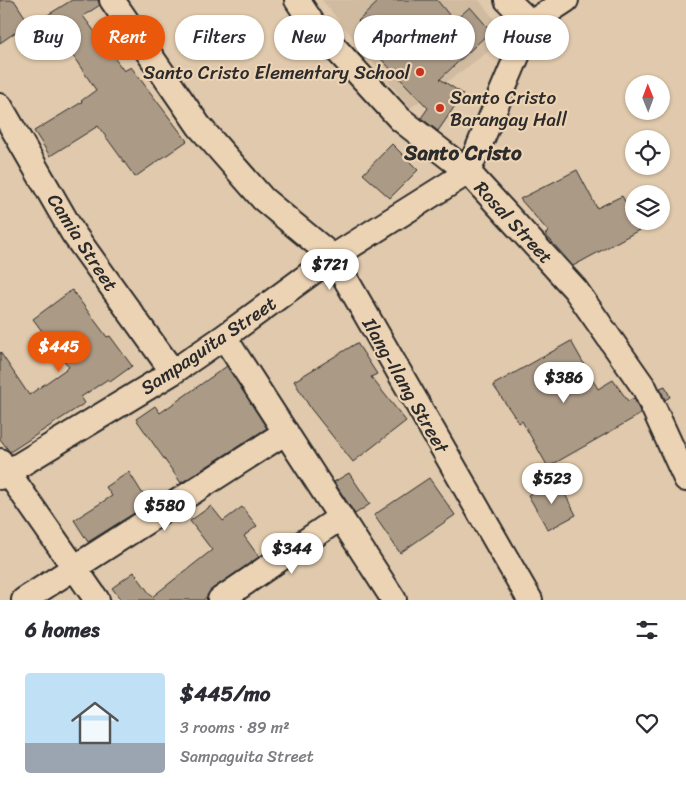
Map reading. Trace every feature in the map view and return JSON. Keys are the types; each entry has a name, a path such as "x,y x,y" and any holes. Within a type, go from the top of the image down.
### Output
{"street":[{"name":"Ilang-Ilang Street","path":"112,0 199,126 263,199 333,257 530,600"},
{"name":"Rosal Street","path":"297,0 313,24 400,119 468,172 575,289 645,389 686,479"},
{"path":"507,0 523,15"},
{"path":"543,15 566,0"},
{"path":"468,172 515,60"},
{"name":"Camia Street","path":"0,106 73,233 173,372"},
{"name":"Sampaguita Street","path":"3,470 173,372 333,257 468,172"},
{"path":"224,337 394,600"},
{"path":"24,600 286,432"},
{"path":"3,470 75,567 97,600"},
{"path":"220,600 341,517"}],"shaded area":[{"path":"322,0 479,0 491,15 485,15 485,54 410,108 371,60 475,60 475,15 354,15 354,39 344,27 344,15 334,15"}],"building":[{"path":"0,0 14,0 24,15 15,15 15,33 0,43"},
{"path":"72,0 98,0 100,5 83,16 91,27 91,60 116,60 124,71 131,67 187,141 135,177 98,126 50,156 34,131 82,102 96,90 76,60 81,60 81,15 48,15"},
{"path":"380,0 437,0 449,15 364,15"},
{"path":"470,7 485,24 485,37 475,46 475,15 461,15"},
{"path":"382,60 460,60 440,79 463,94 438,131 421,118 428,108"},
{"path":"392,144 418,170 390,198 363,174"},
{"path":"577,170 597,208 622,196 625,201 625,230 639,230 573,266 545,234 549,232 520,199"},
{"path":"72,290 107,337 110,336 132,366 110,382 108,379 81,397 85,403 10,452 0,439 0,352 29,395 69,367 33,319"},
{"path":"571,341 598,389 613,380 628,401 634,398 641,414 548,467 522,421 519,423 493,385"},
{"path":"357,343 377,374 371,377 406,421 353,462 311,409 294,381"},
{"path":"227,366 267,428 181,483 136,419 155,406 160,413"},
{"path":"665,386 670,397 665,400 660,388"},
{"path":"129,472 149,504 88,542 74,520 112,496 106,487"},
{"path":"349,473 370,504 355,514 334,482"},
{"path":"429,478 455,515 400,553 374,515"},
{"path":"558,481 576,515 548,530 528,495"},
{"path":"211,506 223,521 242,507 257,526 244,536 259,557 212,589 204,600 121,600 112,588 134,572 152,597 212,550 190,521"}],"place":[{"name":"Santo Cristo Elementary School","path":"420,72"},
{"name":"Santo Cristo Barangay Hall","path":"440,108"}],"district":[{"name":"Santo Cristo","path":"463,153"}]}
